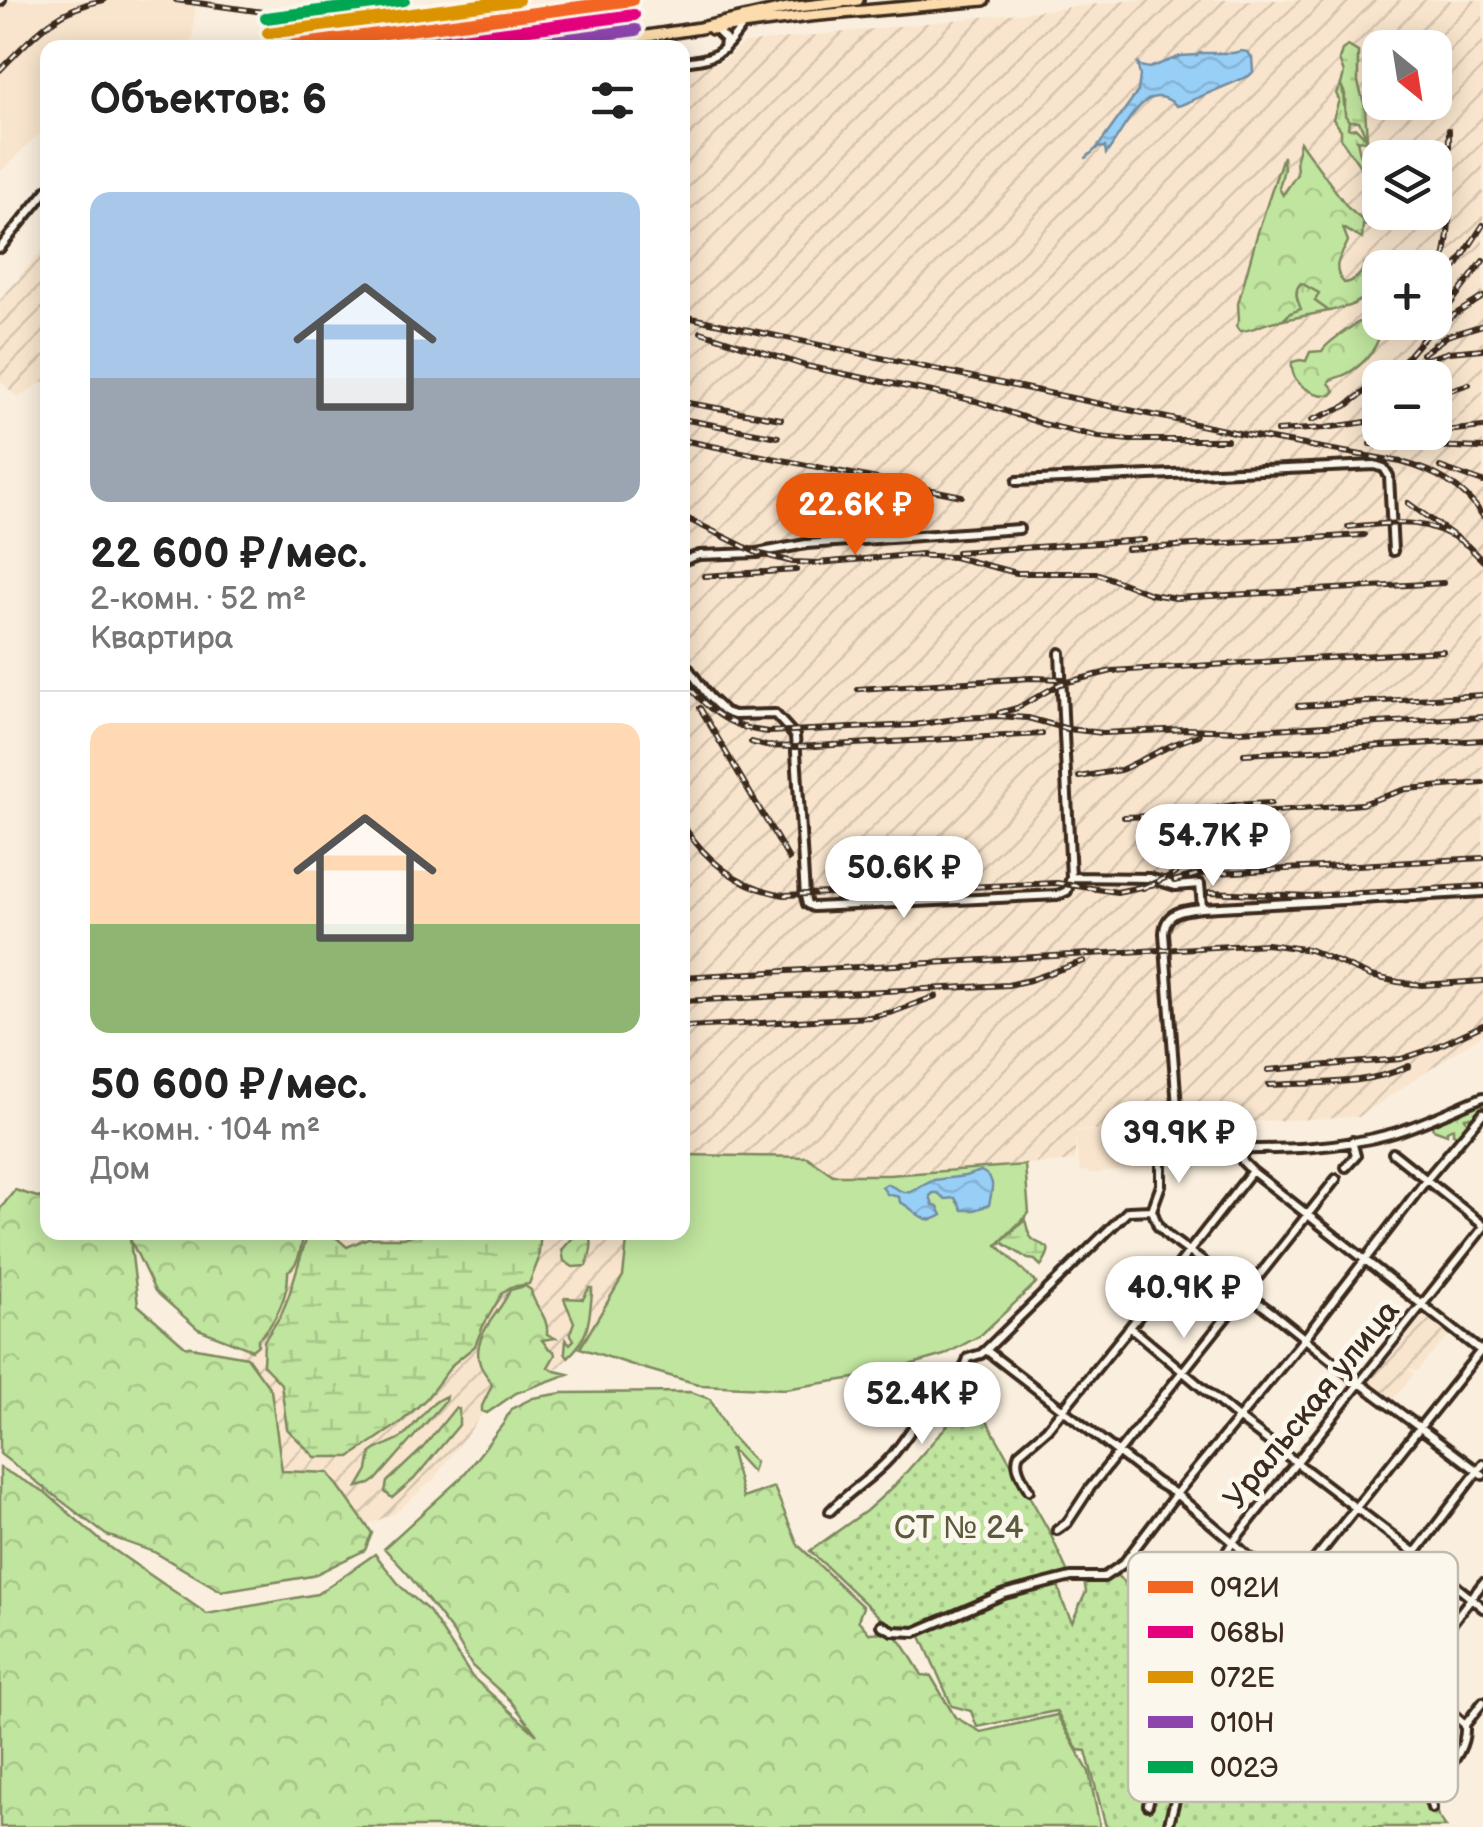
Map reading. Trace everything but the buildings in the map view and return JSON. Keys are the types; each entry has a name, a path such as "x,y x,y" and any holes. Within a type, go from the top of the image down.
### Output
{"main road":[{"path":"497,0 561,30 596,40 700,28 806,5 858,0"},
{"path":"700,28 716,30 809,16 984,0"}],"street":[{"path":"690,61 724,50 752,16"},
{"path":"716,30 725,39 724,50"},
{"path":"0,248 40,199"},
{"path":"1017,481 1376,465 1389,476 1392,551"},
{"path":"690,558 806,544 1019,529"},
{"path":"690,671 720,710 734,715 775,714 795,736 805,896 813,907 1058,894 1067,890 1071,877 1060,652"},
{"path":"1071,877 1148,878 1176,886 1200,884 1202,908"},
{"path":"1176,1108 1164,926 1174,913 1202,908 1483,892"},
{"path":"1416,1552 1481,1470 1418,1428 1160,1230 1152,1210 1160,1186 1161,1151 1315,1146 1352,1141 1398,1131 1483,1097"},
{"path":"1132,1552 1483,1113"},
{"path":"1346,1167 1356,1156 1352,1141"},
{"path":"1240,1149 1243,1162 1252,1171 1482,1351 1321,1552"},
{"path":"1393,1153 1483,1226"},
{"path":"1030,1490 1019,1472 1017,1455 1047,1429 1252,1171"},
{"path":"1057,1530 1336,1179"},
{"path":"830,1511 891,1456 945,1385 963,1371 968,1358 986,1350 1128,1211 1152,1210"},
{"name":"Уральская улица","path":"1227,1552 1483,1226"},
{"path":"1130,1327 1238,1418 1414,1552"},
{"path":"986,1350 1176,1494 1244,1552"},
{"path":"881,1626 914,1632 1004,1594 1071,1577 1104,1576 1128,1557"},
{"path":"1458,1615 1483,1583"},
{"path":"1458,1588 1483,1608"},
{"path":"1465,1725 1483,1702"},
{"path":"1458,1719 1465,1725 1466,1735 1458,1753"},
{"path":"1168,1827 1174,1802"},
{"path":"1431,1802 1432,1808"}],"shaded area":[{"path":"0,0 196,0 192,40 40,40 40,134 0,173"},
{"path":"1135,0 1483,0 1483,1034 1359,1117 1201,1124 1200,1128 1191,1129 1190,1125 1075,1131 1075,1161 888,1175 832,1175 807,1157 690,1155 690,67 719,63 744,43"},
{"path":"40,252 40,384 18,398 0,381 0,300"},
{"path":"1149,1127 1150,1142 1154,1142 1150,1148 1151,1167 1080,1172 1074,1132"},
{"path":"289,1240 627,1240 623,1276 580,1348 559,1367 508,1390 490,1404 434,1479 394,1514 350,1531 330,1470 280,1482 236,1361"},
{"path":"1425,1311 1452,1332 1416,1372 1407,1367 1414,1374 1392,1401 1370,1384 1369,1376 1391,1357"}],"green space":[{"path":"1348,46 1358,52 1358,82 1367,139 1359,121 1349,121 1345,115 1341,85 1344,73 1339,60"},
{"path":"1341,85 1348,128 1356,128 1367,139 1357,140 1362,169 1341,139 1341,130 1333,119 1339,100 1336,93"},
{"path":"1300,142 1348,208 1362,220 1362,239 1343,228 1348,241 1338,271 1344,283 1362,271 1362,299 1329,311 1315,301 1319,293 1301,283 1296,292 1301,309 1283,320 1240,331 1236,326 1238,304 1257,235 1283,156 1279,188 1283,195 1297,174"},
{"path":"1301,283 1319,293 1315,301 1329,311 1283,320 1296,309"},
{"path":"1362,320 1362,340 1378,340 1372,352 1348,373 1330,380 1335,391 1331,395 1310,391 1298,382 1292,362 1306,361 1310,352 1322,351"},
{"path":"1483,1101 1483,1114 1465,1118 1469,1126 1458,1136 1453,1134 1453,1128 1447,1134 1433,1129 1434,1121"},
{"path":"690,1155 807,1157 833,1175 1025,1165 1029,1213 997,1245 1036,1283 981,1335 944,1355 874,1375 785,1389 701,1385 580,1348 623,1276 627,1240 690,1240"},
{"path":"15,1190 40,1198 40,1240 130,1240 138,1305 185,1346 247,1357 271,1390 282,1471 329,1473 372,1533 365,1550 312,1576 221,1591 154,1552 106,1535 0,1454 0,1209"},
{"path":"1025,1220 1030,1236 1048,1248 1041,1266 999,1243"},
{"path":"130,1240 302,1240 298,1259 288,1271 280,1308 252,1350 198,1329 155,1291"},
{"path":"306,1240 339,1240 347,1247 363,1240 540,1240 538,1261 529,1284 503,1292 475,1346 453,1364 426,1399 400,1423 350,1457 315,1457 287,1429 281,1384 263,1365 264,1341 289,1295"},
{"path":"571,1240 591,1240 586,1266 573,1267 564,1261 562,1250"},
{"path":"525,1286 531,1290 543,1316 547,1334 555,1338 542,1340 555,1355 548,1367 568,1374 516,1393 487,1413 482,1406 492,1385 480,1364 479,1343 510,1290"},
{"path":"589,1288 592,1293 587,1328 568,1357 566,1339 570,1344 574,1340 570,1333 574,1322 564,1299 583,1299"},
{"path":"691,1392 710,1399 730,1435 755,1462 752,1472 730,1448 743,1498 774,1487 798,1545 863,1607 858,1620 869,1633 894,1634 922,1675 931,1676 955,1717 981,1732 1057,1715 1089,1772 1100,1827 0,1827 0,1468 45,1492 101,1541 207,1614 317,1594 375,1554 401,1587 429,1611 472,1677 537,1735 510,1700 472,1666 453,1633 384,1548 462,1477 511,1409 533,1398 562,1393"},
{"path":"446,1396 376,1480 358,1487 368,1470 371,1453 402,1437 433,1404"},
{"name":"СТ № 24","path":"973,1396 1049,1531 1069,1575 1026,1584 914,1628 890,1627 810,1551 894,1486"},
{"path":"456,1407 459,1425 414,1479 392,1498 385,1492 387,1482 422,1449"},
{"path":"1116,1575 1128,1585 1128,1802 1172,1802 1166,1827 1106,1827 1086,1751 1078,1750 1056,1711 977,1727 971,1711 952,1706 920,1634 996,1601 1058,1584 1072,1622 1086,1592 1084,1580"},
{"path":"1177,1802 1429,1802 1446,1827 1171,1827"}],"water":[{"path":"1241,51 1252,57 1253,72 1249,76 1177,106 1155,97 1136,110 1106,154 1105,147 1097,148 1138,91 1137,62 1149,68 1181,56"},
{"path":"981,1171 991,1181 989,1205 962,1210 955,1198 945,1199 933,1193 933,1205 942,1215 930,1219 900,1202 899,1197 887,1194 882,1187 887,1184 910,1192 934,1180"}],"waterway":[{"path":"1086,158 1097,148"}],"railway":[{"path":"0,70 58,17 104,0"},
{"path":"176,0 380,28 533,10 578,0"},
{"path":"1446,250 1449,130"},
{"path":"1452,273 1483,225"},
{"path":"1405,360 1483,261"},
{"path":"1452,316 1483,297"},
{"path":"690,318 1243,434 1401,462 1447,481 1467,496 1483,516"},
{"path":"1422,354 1447,336 1483,325"},
{"path":"701,332 806,366 976,401 1043,424 1099,437 1227,440"},
{"path":"1426,359 1483,349"},
{"path":"1452,390 1469,384"},
{"path":"1312,420 1346,406 1362,394"},
{"path":"690,403 781,419"},
{"path":"690,420 778,437"},
{"path":"1277,431 1362,423"},
{"path":"1452,430 1483,427"},
{"path":"690,442 962,496"},
{"path":"1452,447 1483,448"},
{"path":"1440,467 1483,482"},
{"path":"1408,503 1483,561"},
{"path":"690,520 757,553 793,562 922,554"},
{"path":"1348,527 1420,525 1463,542"},
{"path":"1127,549 1364,535"},
{"path":"957,552 1144,540"},
{"path":"908,555 954,557 1017,573 1096,573 1151,594 1176,598 1443,583"},
{"path":"704,576 796,570"},
{"path":"999,713 1017,708 1060,684 1112,671 1443,651"},
{"path":"858,689 1065,679"},
{"path":"690,687 719,715 742,726 769,732 914,725 999,716 1103,733 1239,731 1483,717"},
{"path":"1298,706 1483,695"},
{"path":"700,708 789,859"},
{"path":"751,742 796,747 1042,734"},
{"path":"1079,777 1121,770 1199,735"},
{"path":"1244,754 1483,740"},
{"path":"1143,888 1174,874 1228,829 1254,816 1362,804 1406,789 1483,783"},
{"path":"1172,815 1271,803"},
{"path":"1124,817 1185,815"},
{"path":"690,834 725,871 752,886 784,895 1057,883 1117,892 1155,884"},
{"path":"1197,860 1223,851 1275,848"},
{"path":"1174,881 1199,874 1483,858"},
{"path":"1209,892 1309,896 1483,886"},
{"path":"690,977 1267,944 1310,950 1371,976 1398,982 1422,985 1483,981"},
{"path":"690,1001 1008,985 1084,961"},
{"path":"690,1027 870,1017 936,996"},
{"path":"1268,1070 1401,1059 1483,1025"},
{"path":"1269,1085 1358,1080 1409,1066"}],"transit line":[{"name":"002Э","path":"266,18 404,0"},
{"name":"072Е","path":"268,33 518,0"},
{"name":"092И","path":"334,40 632,0"},
{"name":"068Ы","path":"448,40 634,15"},
{"name":"010Н","path":"562,40 636,30"}]}
